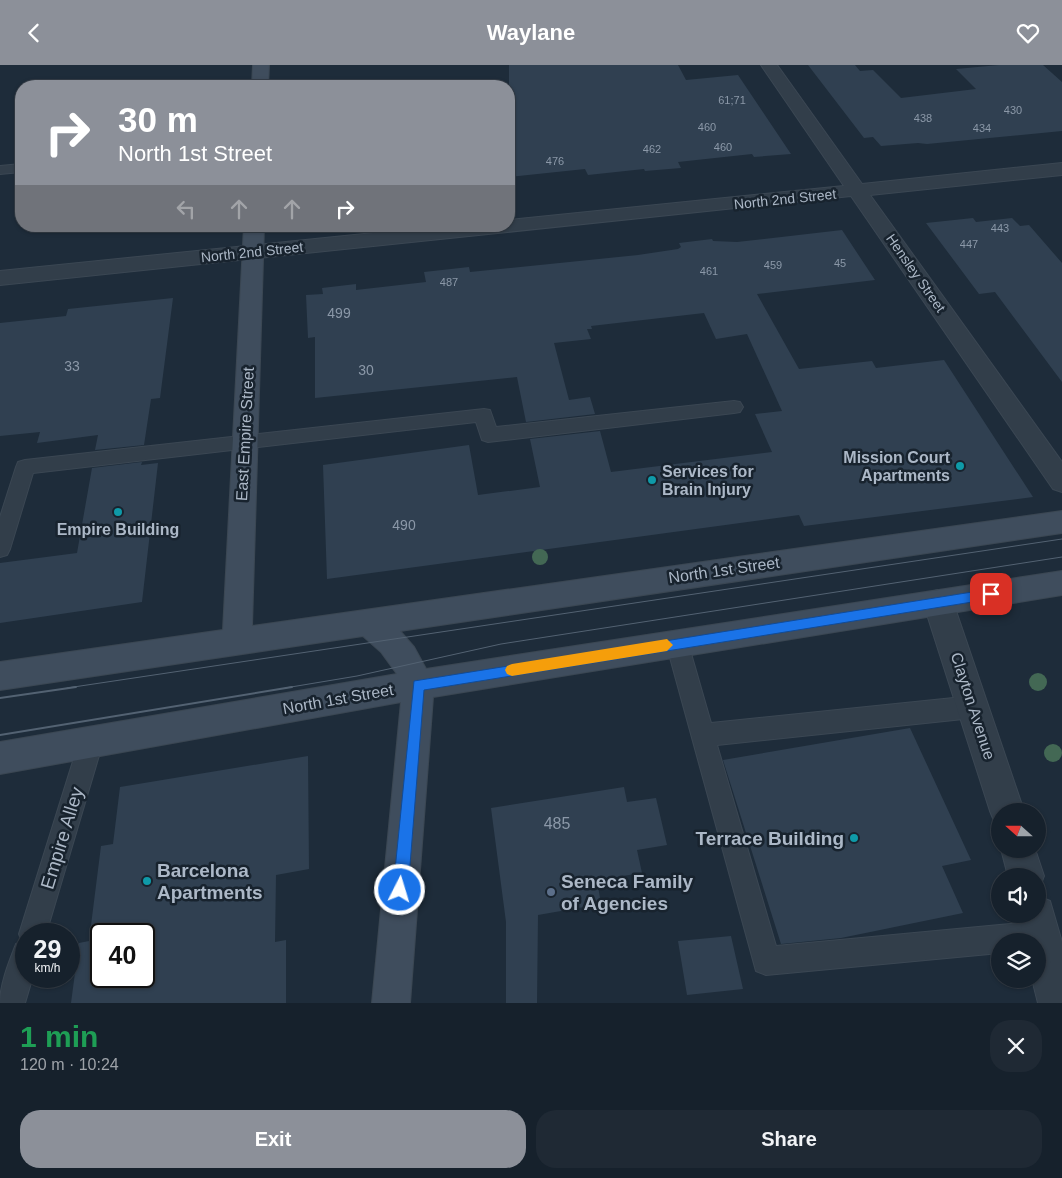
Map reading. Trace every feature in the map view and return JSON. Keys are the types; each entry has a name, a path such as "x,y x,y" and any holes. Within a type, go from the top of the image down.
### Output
{"main road":[{"path":"260,80 261,65"},
{"name":"East Empire Street","path":"237,641 254,232"},
{"name":"North 1st Street","path":"0,676 1062,522"},
{"name":"North 1st Street","path":"0,758 418,685 1062,583"},
{"path":"367,622 392,641 410,665 418,685 390,1003"}],"street":[{"name":"Hensley Street","path":"769,65 1062,482"},
{"name":"North 2nd Street","path":"515,225 1062,169"},
{"name":"North 2nd Street","path":"0,277 446,232"},
{"name":"Clayton Avenue","path":"938,602 1003,803"},
{"path":"1040,925 1058,1003"}],"lane":[{"path":"0,170 15,169"},
{"path":"0,549 25,467 484,415 488,435 734,407"},
{"path":"676,643 766,961 1040,925"},
{"path":"703,735 973,707"},
{"name":"Empire Alley","path":"35,923 91,742"},
{"path":"11,1003 16,988"}],"building":[{"path":"509,65 678,65 686,80 738,75 791,154 754,157 752,154 678,162 681,168 645,171 644,169 588,175 585,169 515,176 515,80 509,80"},
{"path":"808,65 855,65 860,71 873,70 901,98 976,89 956,69 999,65 1043,65 1062,82 1062,131 927,144 881,146 873,137 864,138"},
{"path":"973,218 976,222 1012,218 1020,226 1029,225 1062,263 1062,382 995,292 979,294 926,223"},
{"path":"842,230 875,280 757,294 799,369 872,361 876,368 944,360 1033,497 804,526 799,515 327,579 323,465 469,445 478,495 540,487 530,439 600,431 611,472 772,452 755,414 782,411 747,334 716,339 704,313 591,326 592,329 587,329 591,339 554,343 569,400 590,397 595,414 526,422 517,377 315,398 315,337 308,338 306,295 323,294 322,288 356,284 356,290 426,282 424,272 469,267 470,272 638,255 678,249 681,247 679,243 712,239 713,241 737,242"},
{"path":"173,298 160,398 151,399 144,445 95,450 98,435 37,443 40,432 0,436 0,323 66,316 68,309"},
{"name":"Empire Building","path":"142,462 141,465 158,463 142,602 0,623 0,563 77,553 92,468"},
{"name":"Terrace Building","path":"910,728 971,860 942,866 963,913 841,938 781,944 723,760"},
{"name":"Barcelona Apartments","path":"308,756 309,869 276,875 275,942 286,940 286,1003 71,1003 73,988 80,988 80,943 89,941 90,933 90,988 155,988 155,923 91,923 101,846 113,844 120,787"},
{"name":"Seneca Family of Agencies","path":"624,787 627,802 656,798 667,845 637,850 642,873 597,880 601,904 538,915 537,1003 506,1003 506,922 491,808"},
{"path":"731,936 743,989 687,995 678,941"}],"tram line":[{"path":"67,688 1062,539"},
{"path":"285,688 357,676 501,644 1062,557"},
{"path":"0,698 76,687"},
{"path":"0,735 292,687"}],"slow traffic":[{"path":"512,670 667,645"}],"place":[{"name":"Mission Court Apartments","path":"960,466"},
{"name":"Services for Brain Injury","path":"652,480"},
{"name":"Empire Building","path":"118,512"},
{"name":"Terrace Building","path":"854,838"},
{"name":"Barcelona Apartments","path":"147,881"},
{"name":"Seneca Family of Agencies","path":"551,892"}],"route":[{"path":"400,890 418,685 991,594"}]}
